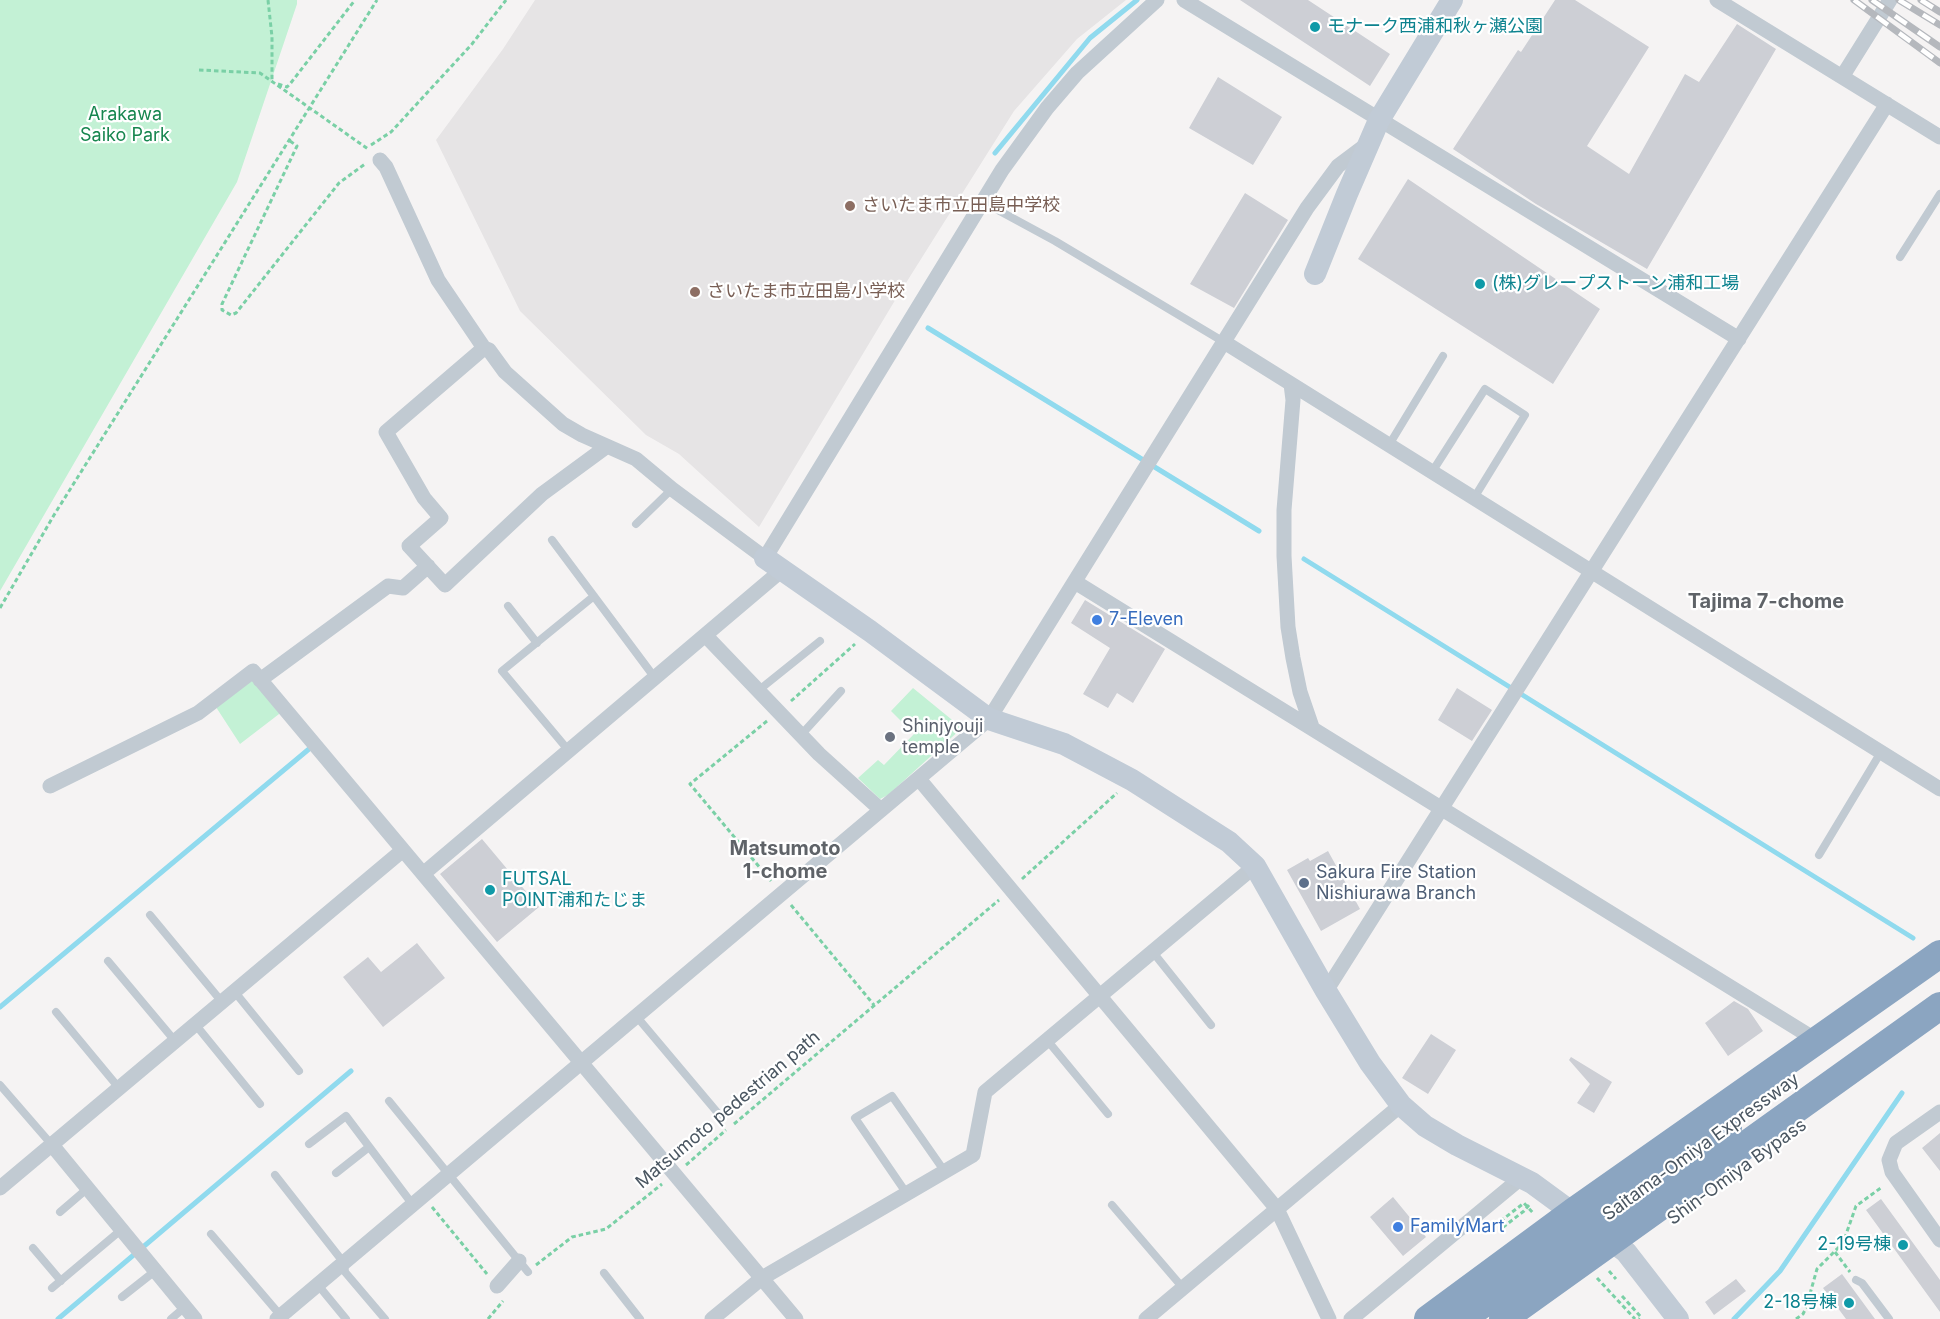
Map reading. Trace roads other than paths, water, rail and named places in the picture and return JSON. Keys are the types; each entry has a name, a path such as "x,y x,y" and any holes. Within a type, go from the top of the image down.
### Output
{"highway":[{"path":"1428,1319 1573,1212 1940,954"},
{"name":"Saitama-Omiya Expressway","path":"1462,1319 1940,975"},
{"name":"Saitama-Omiya Expressway","path":"1503,1319 1940,1006"},
{"name":"Shin-Omiya Bypass","path":"1534,1319 1940,1026"}],"street":[{"path":"423,874 706,636 773,564 1002,170 1047,108 1077,73 1156,0"},
{"path":"1184,0 1739,339"},
{"path":"1315,274 1379,120 1452,0"},
{"path":"1717,0 1940,137"},
{"path":"1842,77 1890,0"},
{"path":"1326,991 1887,104"},
{"path":"279,1317 990,719 1307,208 1338,166 1370,142"},
{"path":"380,160 386,167 438,280 483,348 489,350 505,372 563,424 606,447 636,459 672,489 773,564 870,631 990,719 1064,744 1132,780 1230,842 1255,866 1326,991 1370,1063 1401,1105 1425,1126 1521,1178 1573,1212 1626,1252 1678,1319"},
{"path":"1224,342 1940,789"},
{"path":"483,348 386,432 424,498 441,518 410,546 445,585 542,494 606,447"},
{"path":"1291,384 1293,400 1284,510 1288,627 1300,692 1312,727"},
{"path":"260,680 388,586 404,588 428,566"},
{"path":"1075,582 1816,1040"},
{"path":"706,636 819,754 881,810"},
{"path":"50,786 198,712 253,671 796,1319"},
{"path":"919,779 1277,1209 1329,1319"},
{"path":"0,1188 403,850"},
{"path":"712,1319 762,1278 974,1155 985,1092 1255,866"},
{"path":"1146,1319 1401,1105"},
{"path":"1939,1113 1896,1143 1889,1160 1896,1177 1940,1240"},
{"path":"52,1145 190,1313"},
{"path":"1352,1319 1521,1178"},
{"path":"497,1286 524,1267"}],"lane":[{"path":"1900,257 1940,194"},
{"path":"983,202 1054,241 1224,342"},
{"path":"1389,445 1443,356"},
{"path":"1432,472 1485,389 1525,415 1474,498"},
{"path":"636,524 672,489"},
{"path":"552,540 656,678"},
{"path":"569,751 502,671 594,596"},
{"path":"508,606 537,643"},
{"path":"759,690 820,641"},
{"path":"801,735 841,691"},
{"path":"1819,855 1881,752"},
{"path":"150,915 222,1002"},
{"path":"1152,951 1211,1025"},
{"path":"108,961 176,1041"},
{"path":"234,992 299,1071"},
{"path":"56,1012 119,1088"},
{"path":"637,1017 722,1118"},
{"path":"195,1024 260,1104"},
{"path":"1047,1040 1108,1114"},
{"path":"0,1084 52,1145"},
{"path":"907,1194 855,1118 892,1096 945,1172"},
{"path":"389,1101 524,1267"},
{"path":"309,1144 346,1116 369,1147 418,1200"},
{"path":"336,1173 369,1147"},
{"path":"274,1175 345,1263 345,1272 385,1319"},
{"path":"60,1212 87,1188"},
{"path":"1112,1204 1183,1288"},
{"path":"52,1288 121,1230"},
{"path":"211,1234 279,1317"},
{"path":"33,1248 61,1281"},
{"path":"122,1297 155,1271"},
{"path":"604,1273 640,1319"},
{"path":"1856,1280 1862,1283 1888,1319"},
{"path":"318,1285 346,1319"},
{"path":"171,1319 190,1313"}],"waterway":[{"path":"995,153 1090,38 1137,0"},
{"path":"928,328 1259,531"},
{"path":"1304,559 1913,938"},
{"path":"0,1007 309,749"},
{"path":"58,1319 351,1071"},
{"path":"1734,1319 1780,1271 1902,1093"}],"railway":[{"path":"1854,0 1940,63"},
{"path":"1872,0 1940,47"},
{"path":"1899,0 1940,25"},
{"path":"1921,0 1940,12"}],"place":[{"name":"モナーク西浦和秋ヶ瀬公園","path":"1315,27"},
{"name":"さいたま市立田島中学校","path":"850,206"},
{"name":"(株)グレープストーン浦和工場","path":"1480,284"},
{"name":"さいたま市立田島小学校","path":"695,292"},
{"name":"7-Eleven","path":"1097,620"},
{"name":"Shinjyouji temple","path":"890,737"},
{"name":"Sakura Fire Station Nishiurawa Branch","path":"1304,883"},
{"name":"FUTSAL POINT浦和たじま","path":"490,890"},
{"name":"FamilyMart","path":"1398,1227"},
{"name":"2-19号棟","path":"1903,1245"},
{"name":"2-18号棟","path":"1849,1303"}],"district":[{"name":"Tajima 7-chome","path":"1766,602"},
{"name":"Matsumoto 1-chome","path":"785,860"}],"park label":[{"name":"Arakawa Saiko Park","path":"125,125"}]}
